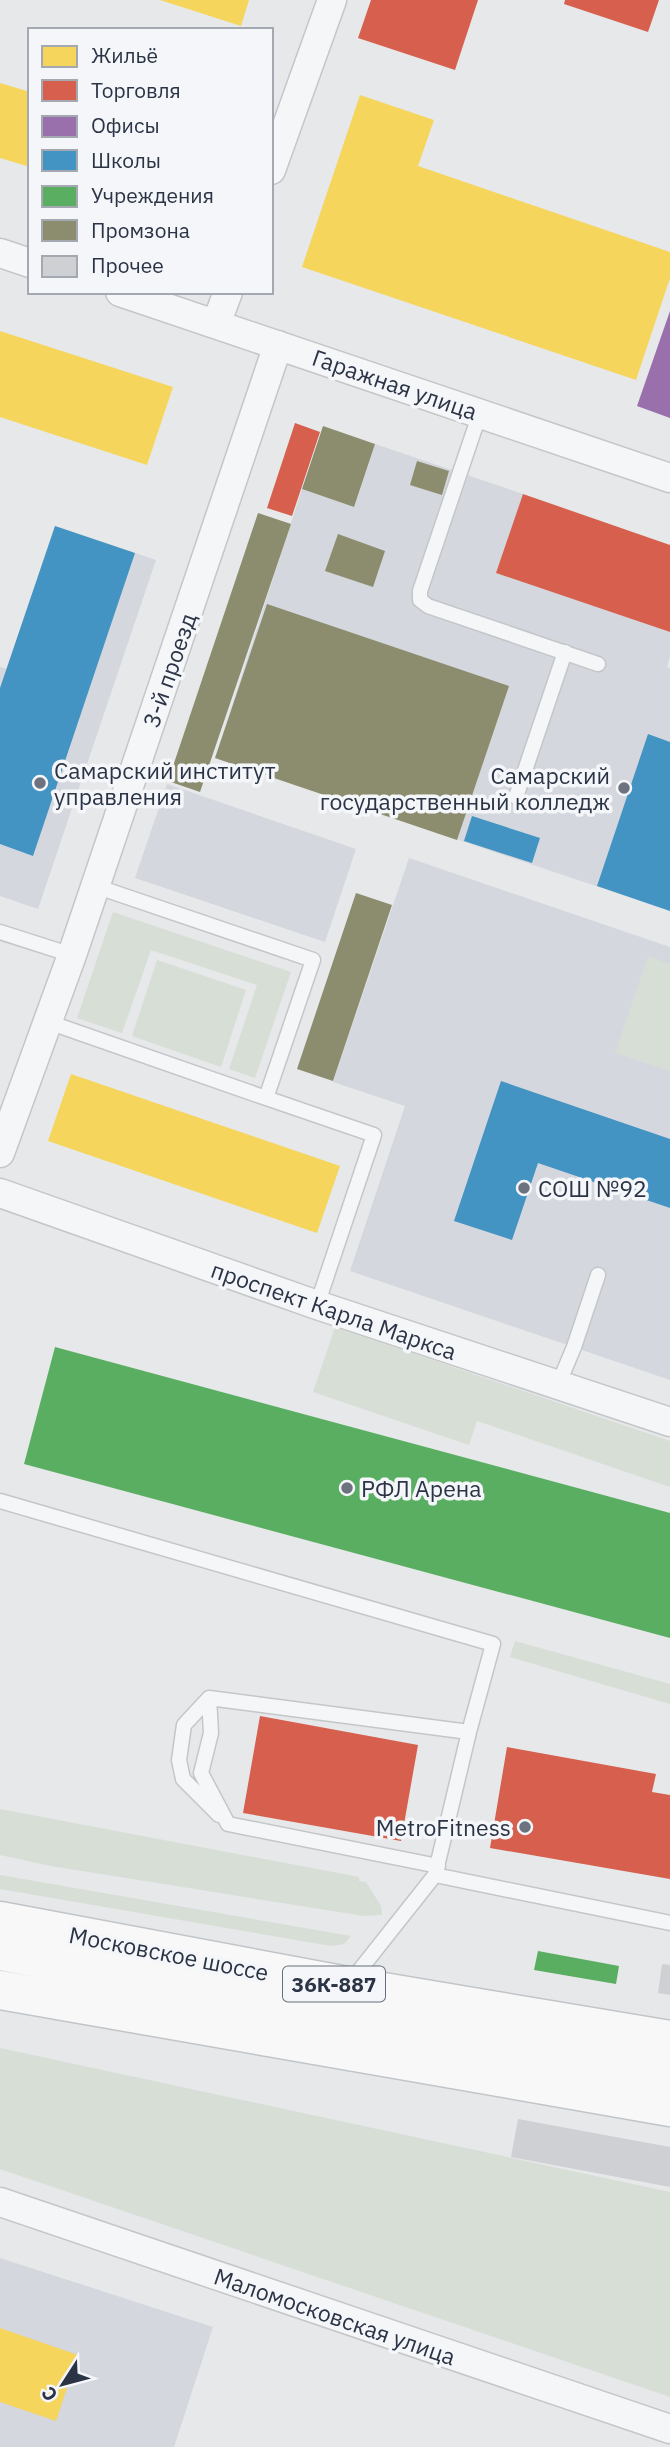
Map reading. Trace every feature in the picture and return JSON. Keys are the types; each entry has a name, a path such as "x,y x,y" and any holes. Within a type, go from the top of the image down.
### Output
{"main road":[{"name":"Московское шоссе","path":"0,1921 336,1999 670,2069"},
{"name":"Московское шоссе","path":"0,1951 336,1999 670,2040"},
{"path":"0,1990 670,2106"}],"street":[{"path":"273,164 332,0"},
{"path":"0,253 28,262"},
{"name":"Гаражная улица","path":"126,294 670,478"},
{"path":"216,324 227,294"},
{"name":"3-й проезд","path":"0,1153 72,956 278,345"},
{"name":"проспект Карла Маркса","path":"0,1194 317,1305 670,1422"},
{"name":"Маломосковская улица","path":"0,2202 670,2429"}],"lane":[{"path":"480,413 420,591 420,600 428,606 598,664"},
{"path":"516,797 565,652"},
{"path":"95,886 313,960 266,1098"},
{"path":"0,932 72,956"},
{"path":"48,1022 374,1135 317,1305"},
{"path":"558,1385 574,1348 598,1275"},
{"path":"0,1501 493,1644 469,1732 437,1870 336,1999"},
{"path":"209,1698 469,1732"},
{"path":"209,1698 211,1733 201,1773 228,1824"},
{"path":"209,1698 184,1725 178,1760 183,1779 228,1824 670,1923"}],"shaded area":[{"path":"375,444 523,494 497,573 670,632 670,657 667,667 670,668 670,911 215,758 302,489 354,507"},
{"name":"Самарский институт управления","path":"55,526 156,560 38,909 0,896 0,667 7,669"},
{"path":"167,784 356,849 325,942 135,878"},
{"name":"СОШ №92","path":"409,858 670,947 670,1380 350,1271 405,1106 333,1082"},
{"path":"113,912 291,972 255,1078 229,1069 257,985 151,950 122,1033 77,1018"},
{"path":"648,956 670,964 670,1071 615,1053"},
{"path":"157,960 246,990 221,1067 132,1036"},
{"path":"335,1327 670,1441 670,1487 477,1421 469,1445 313,1392"},
{"path":"515,1641 670,1684 670,1704 510,1657"},
{"path":"0,1809 359,1877 359,1881 366,1882 381,1906 382,1915 364,1916 51,1866 0,1855"},
{"path":"0,1875 351,1936 344,1944 331,1946 0,1889"},
{"path":"0,2048 670,2192 670,2397 0,2169"},
{"path":"0,2258 213,2327 174,2447 0,2447"}],"building: Жильё":[{"path":"160,0 249,0 241,26"},
{"path":"0,83 28,91 28,166 0,158"},
{"path":"360,95 434,120 418,166 670,252 670,278 636,380 302,267"},
{"path":"0,331 173,387 147,465 0,417"},
{"path":"71,1074 340,1166 317,1233 48,1141"},
{"path":"0,2328 78,2355 56,2421 0,2402"}],"building: Торговля":[{"path":"371,0 478,0 455,70 358,38"},
{"path":"565,0 659,0 648,32 564,4"},
{"path":"295,423 320,432 292,516 267,508"},
{"path":"523,494 670,545 670,632 496,573"},
{"path":"260,1716 418,1745 401,1841 243,1813"},
{"path":"507,1747 656,1774 652,1792 670,1795 670,1879 490,1848"}],"building: Офисы":[{"path":"670,311 670,418 637,406"}],"building: Школы":[{"name":"Самарский институт управления","path":"55,526 135,553 33,856 0,844 0,688"},
{"path":"648,734 670,742 670,911 597,886"},
{"path":"472,816 540,838 532,863 464,841"},
{"path":"501,1081 670,1139 670,1208 538,1163 512,1240 454,1221"}],"building: Учреждения":[{"name":"РФЛ Арена","path":"55,1347 670,1513 670,1638 24,1464"},
{"path":"538,1951 619,1966 616,1984 534,1970"}],"building: Промзона":[{"path":"323,426 375,444 354,507 302,489"},
{"path":"417,461 449,471 442,495 410,485"},
{"path":"258,513 291,524 200,792 168,781"},
{"path":"338,534 385,551 373,587 325,571"},
{"path":"267,604 509,686 457,840 215,758"},
{"path":"356,893 392,905 333,1081 297,1069"}],"building: Прочее":[{"path":"662,1964 670,1965 670,1995 658,1993"},
{"path":"518,2119 670,2147 670,2187 511,2157"}],"place":[{"name":"Самарский институт управления","path":"40,783"},
{"name":"Самарский государственный колледж","path":"624,788"},
{"name":"СОШ №92","path":"524,1188"},
{"name":"РФЛ Арена","path":"347,1488"},
{"name":"MetroFitness","path":"525,1827"}]}
